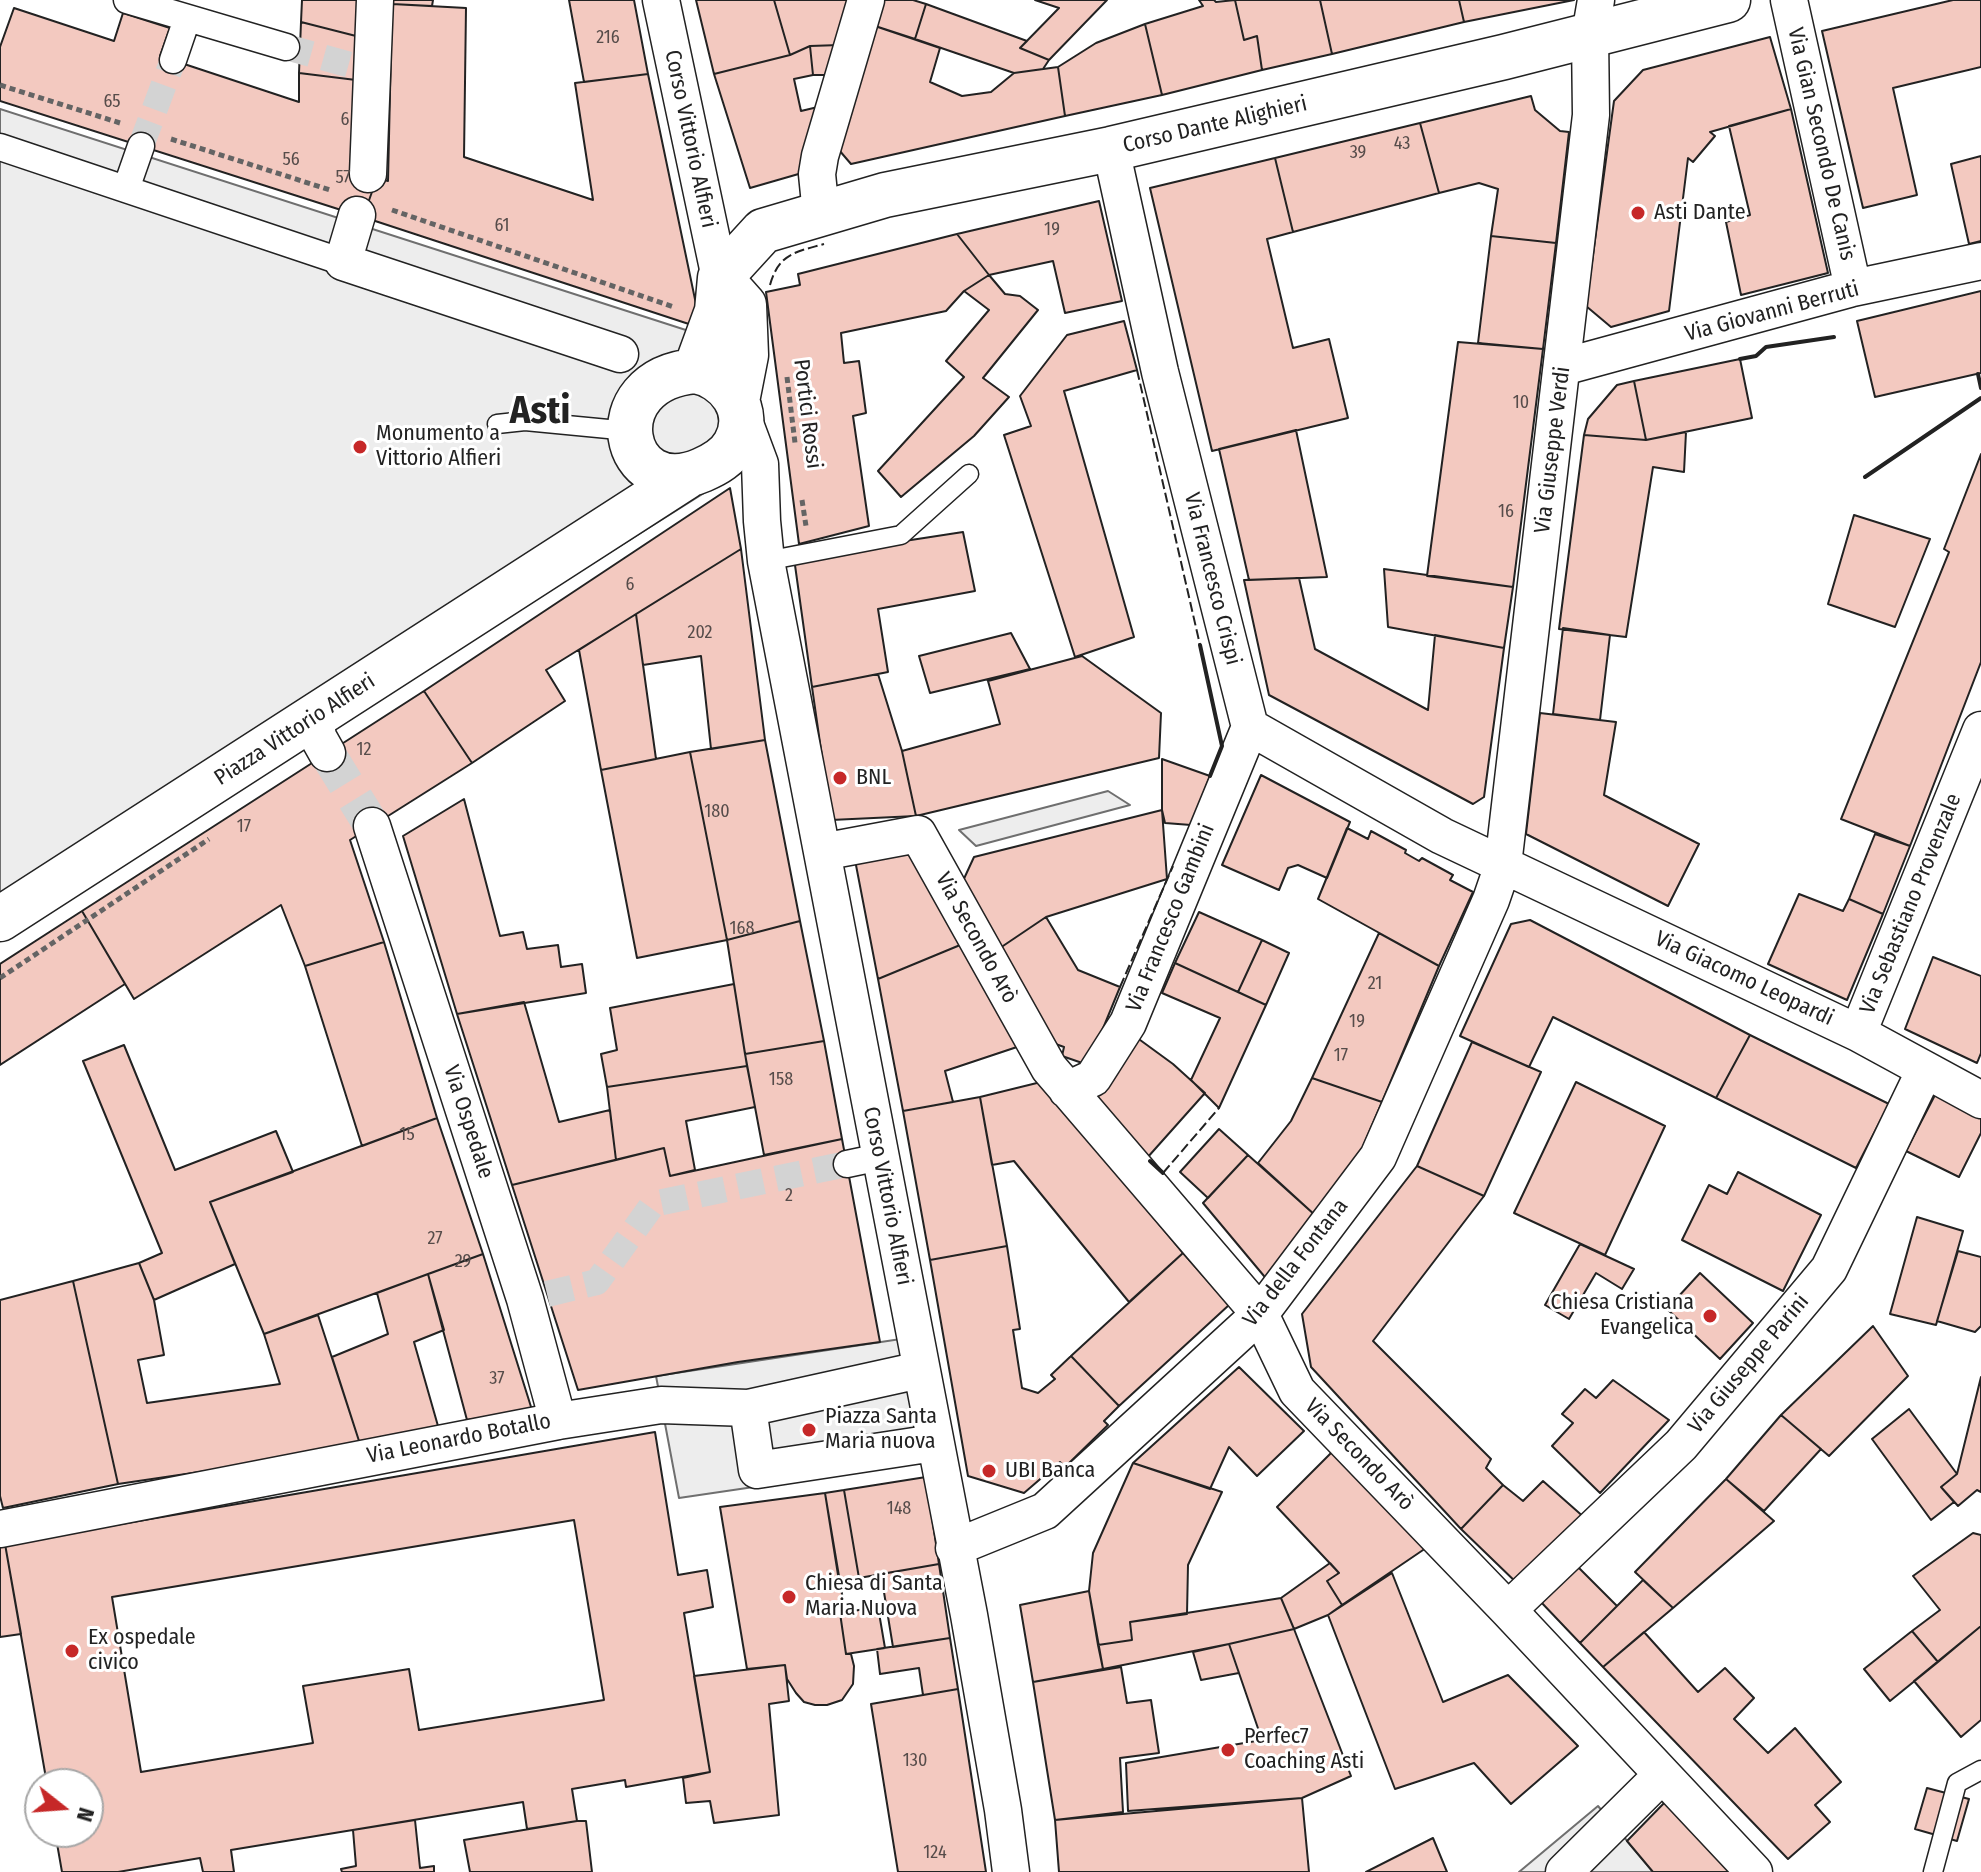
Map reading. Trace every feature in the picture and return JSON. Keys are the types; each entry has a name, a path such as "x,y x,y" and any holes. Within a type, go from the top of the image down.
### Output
{"street":[{"path":"127,0 286,47"},
{"path":"368,174 375,0"},
{"name":"Corso Vittorio Alfieri","path":"661,0 720,278 717,311 687,372"},
{"path":"821,214 817,174 820,156 866,0"},
{"name":"Corso Dante Alighieri","path":"720,278 763,231 885,195 1111,149 1593,18 1728,0"},
{"name":"Via Gian Secondo De Canis","path":"1789,0 1853,288"},
{"name":"Via Giuseppe Verdi","path":"1503,865 1591,115 1593,18"},
{"path":"173,60 187,19"},
{"path":"126,189 141,146"},
{"path":"0,147 620,354 719,380 738,402 741,426 738,440 731,451 699,471 659,473 638,457 635,423 620,354"},
{"name":"Via Francesco Crispi","path":"1111,149 1160,372 1250,727"},
{"path":"343,262 357,215"},
{"name":"Via Giovanni Berruti","path":"1563,367 1644,348 1853,288 1981,261"},
{"name":"Corso Vittorio Alfieri","path":"720,278 744,305 746,355 738,402 760,464 766,561 822,852 863,1161 920,1370 1001,1795 1011,1872"},
{"path":"635,423 687,372"},
{"name":"Piazza Vittorio Alfieri","path":"589,539 619,492 635,423"},
{"name":"Corso Vittorio Alfieri","path":"699,471 743,489 762,521"},
{"name":"Piazza Vittorio Alfieri","path":"0,919 321,736 589,539 699,471"},
{"path":"1250,727 1442,836 1503,865"},
{"name":"Via Francesco Gambini","path":"1067,1090 1093,1078 1128,1023 1250,727"},
{"name":"Via Sebastiano Provenzale","path":"1858,1033 1981,730"},
{"name":"Via Ospedale","path":"372,826 536,1297 558,1421"},
{"name":"Via Secondo Arò","path":"822,852 918,834 1049,1068 1260,1314 1297,1391 1754,1872"},
{"name":"Via Giacomo Leopardi","path":"1503,865 1858,1033 1981,1100"},
{"name":"Via della Fontana","path":"954,1548 1045,1511 1260,1314 1378,1157 1491,900 1503,865"},
{"name":"Via Giuseppe Parini","path":"1508,1610 1681,1445 1829,1269 1925,1070"},
{"name":"Via Leonardo Botallo","path":"0,1529 558,1421 661,1405 748,1408 920,1370"},
{"path":"748,1408 757,1470 934,1443"},
{"path":"1564,1872 1662,1775"}],"lane":[{"path":"497,424 525,421 635,423"},
{"path":"766,561 901,535 969,474"},
{"path":"1933,1872 1957,1783 1981,1770"}],"path":[{"name":"Portici Rossi","path":"786,375 796,452"},
{"name":"Portici Rossi","path":"802,497 806,528"}],"shaded area":[{"path":"0,109 751,351 761,405 731,476 0,937"},
{"path":"1108,791 1130,805 976,846 959,830"},
{"name":"Piazza Santa Maria nuova","path":"914,1337 937,1460 679,1498 656,1376"},
{"path":"1598,1806 1653,1872 1519,1872"}],"building":[{"path":"302,0 358,0 356,36 301,22"},
{"path":"392,0 433,0 432,6 392,4"},
{"path":"569,0 634,0 648,74 584,82"},
{"path":"696,0 774,0 790,55 714,74"},
{"path":"774,0 850,0 840,45 810,46 790,55"},
{"path":"876,0 913,0 926,4 915,39 869,24"},
{"path":"1035,0 1107,0 1049,60 1020,48 1059,8"},
{"path":"1199,0 1235,0 1244,40 1257,36 1262,70 1162,95 1145,24 1203,6"},
{"path":"1235,0 1320,0 1332,54 1262,70 1257,36 1244,40"},
{"path":"1320,0 1459,0 1464,22 1332,54"},
{"path":"1459,0 1574,0 1464,22"},
{"path":"1953,0 1981,0 1981,67 1893,88 1917,195 1863,208 1822,31"},
{"path":"392,4 466,8 464,157 593,200 575,83 648,74 701,328 363,217 377,178 388,181"},
{"path":"926,4 1027,41 1020,48 1049,60 1043,69 1014,73 915,39"},
{"path":"14,8 114,41 123,13 170,28 160,56 299,102 299,73 356,80 377,178 363,217 0,101 0,47"},
{"path":"301,22 356,36 356,80 299,73"},
{"path":"869,24 940,48 930,82 962,96 991,92 1014,73 1058,67 1065,116 851,164 833,143"},
{"path":"1145,24 1162,95 1065,116 1058,67 1096,43"},
{"path":"1770,37 1791,109 1710,132 1715,136 1693,162 1688,158 1669,311 1611,327 1586,306 1614,101 1643,70"},
{"path":"840,45 832,75 813,75 810,46"},
{"path":"810,46 813,75 794,79 801,111 822,106 802,173 750,188 714,74 790,55"},
{"path":"1531,96 1535,110 1560,131 1569,132 1556,243 1491,236 1498,189 1479,183 1439,193 1420,123"},
{"path":"1791,109 1828,273 1741,295 1726,222 1750,215 1729,126"},
{"path":"1420,123 1439,193 1293,232 1275,158"},
{"path":"1981,156 1981,241 1969,244 1951,164"},
{"path":"1275,158 1293,232 1267,239 1293,348 1329,339 1348,418 1212,451 1150,188"},
{"path":"1099,201 1122,301 1065,313 1053,261 989,275 957,234"},
{"path":"957,234 989,275 964,291 946,311 841,333 844,363 859,361 866,413 853,416 869,526 799,544 766,292 800,285 798,274"},
{"path":"1491,236 1556,243 1543,349 1478,343"},
{"path":"989,275 1005,294 1020,296 1038,310 983,378 1009,397 974,436 901,497 878,471 964,377 946,361 989,310 964,291"},
{"path":"1981,291 1981,373 1875,397 1857,321"},
{"path":"1124,321 1137,370 1064,391 1134,637 1075,657 1004,435 1031,426 1020,396 1067,335"},
{"path":"1458,342 1543,349 1513,587 1427,576"},
{"path":"1740,359 1752,418 1646,440 1634,381"},
{"path":"1634,381 1646,440 1584,435 1588,419 1617,385"},
{"path":"1296,430 1327,577 1249,580 1219,449"},
{"path":"1686,432 1684,472 1653,467 1626,637 1559,629 1584,435 1646,440"},
{"path":"1981,454 1981,662 1910,846 1841,819 1949,552 1944,549"},
{"path":"730,488 741,549 546,670 565,701 472,763 424,691"},
{"path":"1854,515 1930,539 1895,627 1828,604"},
{"path":"963,532 975,591 878,609 888,672 812,687 794,558"},
{"path":"741,549 765,740 711,749 701,656 643,665 636,614"},
{"path":"1384,569 1513,587 1504,648 1388,627"},
{"path":"1299,578 1315,649 1428,710 1435,635 1504,648 1484,797 1473,804 1269,695 1244,580"},
{"path":"636,614 656,759 601,770 579,650"},
{"path":"1563,628 1610,635 1600,720 1553,714"},
{"path":"1011,633 1030,669 930,693 919,656"},
{"path":"1082,656 1161,713 1159,758 916,816 902,751 1000,724 988,681"},
{"path":"878,674 902,751 916,816 831,820 812,687"},
{"path":"424,691 472,763 350,840 384,942 305,966 281,905 134,999 82,911"},
{"path":"1540,713 1616,722 1604,795 1699,844 1668,906 1526,834"},
{"path":"765,740 800,921 727,940 690,752"},
{"path":"690,752 727,940 637,958 601,770"},
{"path":"1162,759 1210,776 1191,825 1165,823"},
{"path":"1261,775 1350,822 1327,878 1298,865 1288,868 1279,890 1222,865"},
{"path":"464,799 500,936 523,932 527,949 558,945 561,967 582,964 586,993 457,1014 403,836"},
{"path":"1162,810 1167,879 1046,917 997,950 962,883 974,857"},
{"path":"1347,828 1368,839 1371,831 1406,850 1405,853 1419,861 1422,858 1453,875 1450,880 1473,892 1439,966 1318,899"},
{"path":"1875,834 1910,846 1883,914 1849,899"},
{"path":"904,840 965,943 878,979 855,860"},
{"path":"1799,894 1843,911 1849,899 1883,914 1847,1000 1768,964"},
{"path":"82,911 125,984 0,1065 0,964"},
{"path":"1199,912 1262,940 1238,992 1175,963"},
{"path":"1046,917 1078,970 1120,987 1088,1065 1062,1056 1064,1047 1050,1042 997,950"},
{"path":"1530,920 1750,1035 1716,1098 1553,1017 1529,1067 1460,1036 1511,924"},
{"path":"800,921 824,1041 745,1054 727,940"},
{"path":"1379,933 1439,966 1382,1102 1312,1078"},
{"path":"1262,940 1289,953 1266,1005 1238,992"},
{"path":"384,942 437,1118 362,1146 305,966"},
{"path":"965,943 1020,1046 945,1071 953,1102 903,1111 878,979"},
{"path":"1933,957 1981,976 1981,1053 1977,1063 1905,1029"},
{"path":"1175,963 1266,1005 1219,1108 1191,1080 1220,1018 1162,993"},
{"path":"734,984 747,1066 607,1087 601,1054 617,1050 610,1008"},
{"path":"524,1002 559,1122 610,1110 616,1160 512,1185 457,1014"},
{"path":"1750,1035 1889,1104 1856,1168 1716,1098"},
{"path":"1136,1037 1205,1093 1147,1158 1093,1103"},
{"path":"824,1041 842,1139 764,1155 745,1054"},
{"path":"1472,1042 1541,1072 1484,1196 1417,1166"},
{"path":"124,1045 175,1170 276,1131 293,1172 210,1202 235,1264 154,1300 139,1263 162,1253 83,1061"},
{"path":"747,1066 755,1107 686,1121 695,1170 670,1176 664,1148 616,1160 607,1087"},
{"path":"1312,1078 1382,1102 1362,1149 1316,1216 1258,1163 1291,1121"},
{"path":"1041,1082 1183,1253 1129,1302 1014,1161 992,1165 980,1097"},
{"path":"1576,1082 1665,1126 1605,1255 1514,1213"},
{"path":"1935,1095 1981,1117 1981,1133 1959,1177 1906,1151"},
{"path":"980,1097 1007,1246 930,1260 903,1111"},
{"path":"437,1118 483,1254 264,1334 210,1202"},
{"path":"1219,1129 1248,1155 1208,1198 1180,1172"},
{"path":"842,1139 880,1342 738,1362 578,1390 512,1185 664,1148 670,1176"},
{"path":"1248,1155 1316,1216 1269,1282 1203,1203"},
{"path":"1417,1166 1484,1196 1373,1341 1491,1459 1486,1468 1503,1485 1461,1529 1311,1367 1302,1314"},
{"path":"1738,1172 1821,1215 1783,1291 1682,1240 1709,1185 1727,1194"},
{"path":"1917,1217 1963,1231 1936,1325 1890,1314"},
{"path":"1580,1244 1634,1269 1622,1289 1596,1273 1569,1319 1545,1305"},
{"path":"1007,1246 1020,1329 1013,1330 1022,1388 1038,1393 1055,1379 1051,1375 1071,1356 1119,1406 1104,1421 1108,1425 1065,1467 1060,1462 1024,1493 968,1476 930,1260"},
{"path":"1958,1251 1981,1257 1981,1326 1975,1332 1937,1321"},
{"path":"1183,1253 1229,1305 1119,1406 1071,1356"},
{"path":"483,1254 532,1410 467,1420 428,1274"},
{"path":"139,1263 154,1300 164,1355 138,1360 147,1403 280,1384 264,1334 318,1315 360,1444 274,1461 118,1484 73,1281"},
{"name":"Chiesa Cristiana Evangelica","path":"1700,1273 1753,1323 1720,1359 1667,1309"},
{"path":"428,1274 444,1330 414,1342 438,1426 360,1444 332,1357 388,1334 377,1293"},
{"path":"73,1281 118,1484 3,1508 0,1496 0,1300"},
{"path":"1873,1326 1908,1376 1829,1456 1781,1415"},
{"path":"1239,1367 1304,1431 1257,1476 1229,1447 1210,1489 1133,1463"},
{"path":"1981,1377 1981,1492 1977,1490 1958,1506 1941,1487 1957,1474"},
{"path":"1613,1380 1669,1420 1600,1493 1552,1446 1573,1423 1562,1414 1585,1389 1596,1398"},
{"path":"1909,1409 1957,1474 1941,1487 1954,1502 1931,1520 1872,1439"},
{"path":"1781,1415 1821,1449 1764,1511 1726,1479"},
{"name":"Ex ospedale civico","path":"655,1432 678,1575 707,1570 713,1607 684,1613 710,1772 626,1787 625,1780 572,1789 577,1821 527,1829 523,1802 231,1850 234,1872 203,1872 200,1858 118,1872 62,1872 58,1848 104,1848 104,1768 44,1768 5,1544","holes":["574,1520 604,1700 419,1730 409,1669 303,1686 313,1743 141,1772 112,1597"]},
{"path":"1333,1451 1426,1548 1342,1605 1327,1581 1339,1573 1277,1507"},
{"path":"1133,1463 1222,1492 1188,1565 1187,1614 1130,1622 1132,1640 1098,1645 1089,1591 1093,1553"},
{"path":"926,1477 939,1564 859,1578 844,1490"},
{"path":"1726,1479 1774,1521 1673,1608 1635,1572"},
{"path":"1543,1481 1586,1519 1522,1588 1461,1529 1503,1485 1523,1501"},
{"path":"844,1490 859,1578 839,1581 825,1493"},
{"name":"Chiesa di Santa Maria Nuova","path":"825,1493 845,1612 840,1613 846,1654 851,1654 854,1666 853,1684 842,1700 815,1705 804,1702 796,1693 787,1679 785,1665 747,1669 720,1507"},
{"path":"1973,1533 1981,1535 1981,1626 1938,1662 1912,1631 1940,1610 1913,1576"},
{"path":"5,1544 21,1634 0,1637 0,1545"},
{"path":"1330,1563 1339,1573 1327,1581 1342,1605 1328,1615 1294,1629 1281,1598"},
{"path":"939,1564 950,1638 893,1647 881,1574"},
{"path":"1577,1566 1617,1606 1580,1643 1540,1601"},
{"path":"1392,1573 1443,1702 1508,1675 1578,1746 1511,1804 1474,1763 1395,1789 1328,1615"},
{"path":"1643,1580 1673,1608 1603,1667 1580,1643"},
{"path":"1089,1591 1103,1669 1033,1682 1020,1605"},
{"path":"1281,1598 1294,1629 1103,1669 1098,1645 1132,1640 1130,1622"},
{"path":"878,1607 885,1648 846,1654 840,1613"},
{"path":"1981,1626 1981,1720 1961,1737 1914,1681"},
{"path":"1294,1629 1351,1776 1302,1798 1128,1811 1126,1763 1262,1740 1229,1644"},
{"path":"1912,1631 1938,1662 1890,1701 1864,1669"},
{"path":"1644,1632 1698,1692 1725,1668 1754,1698 1734,1719 1768,1753 1795,1728 1841,1782 1815,1805 1830,1822 1788,1859 1603,1667"},
{"path":"950,1638 958,1689 923,1695 919,1668 880,1674 877,1649"},
{"path":"1229,1644 1239,1673 1201,1680 1193,1652"},
{"path":"785,1665 789,1701 769,1704 779,1815 714,1823 710,1801 686,1803 683,1778 710,1772 694,1676"},
{"path":"1121,1667 1127,1703 1151,1700 1159,1753 1120,1758 1123,1812 1055,1820 1033,1682"},
{"path":"958,1689 986,1872 898,1872 871,1704"},
{"path":"1927,1788 1969,1799 1957,1841 1915,1829"},
{"path":"1302,1798 1309,1872 1059,1872 1055,1820"},
{"path":"1668,1799 1731,1872 1653,1872 1627,1841"},
{"path":"415,1820 420,1868 434,1866 434,1872 342,1872 341,1869 356,1866 353,1830"},
{"path":"586,1821 592,1872 470,1872 464,1840"},
{"path":"1433,1838 1447,1872 1366,1872"}],"tunnel":[{"path":"286,47 372,71"},
{"path":"141,146 173,60"},
{"path":"327,753 372,826"},
{"path":"547,1294 597,1282 653,1204 847,1164"}],"fence":[{"path":"770,285 784,260 797,252 824,244"},
{"path":"1137,370 1200,645"},
{"path":"1120,987 1173,866"},
{"path":"1163,1173 1219,1108"}],"wall":[{"path":"1740,359 1756,356 1766,347 1834,337"},
{"path":"1978,374 1981,388"},
{"path":"1865,477 1981,398"},
{"path":"1200,645 1222,746 1210,776"},
{"path":"1150,1161 1163,1173"}],"place":[{"name":"Asti Dante","path":"1638,213"},
{"name":"Monumento a Vittorio Alfieri","path":"360,447"},
{"name":"BNL","path":"840,778"},
{"name":"Chiesa Cristiana Evangelica","path":"1710,1316"},
{"name":"Piazza Santa Maria nuova","path":"809,1430"},
{"name":"UBI Banca","path":"989,1471"},
{"name":"Chiesa di Santa Maria Nuova","path":"789,1597"},
{"name":"Ex ospedale civico","path":"72,1651"},
{"name":"Perfec7 Coaching Asti","path":"1228,1750"}],"district":[{"name":"Asti","path":"540,412"}]}
